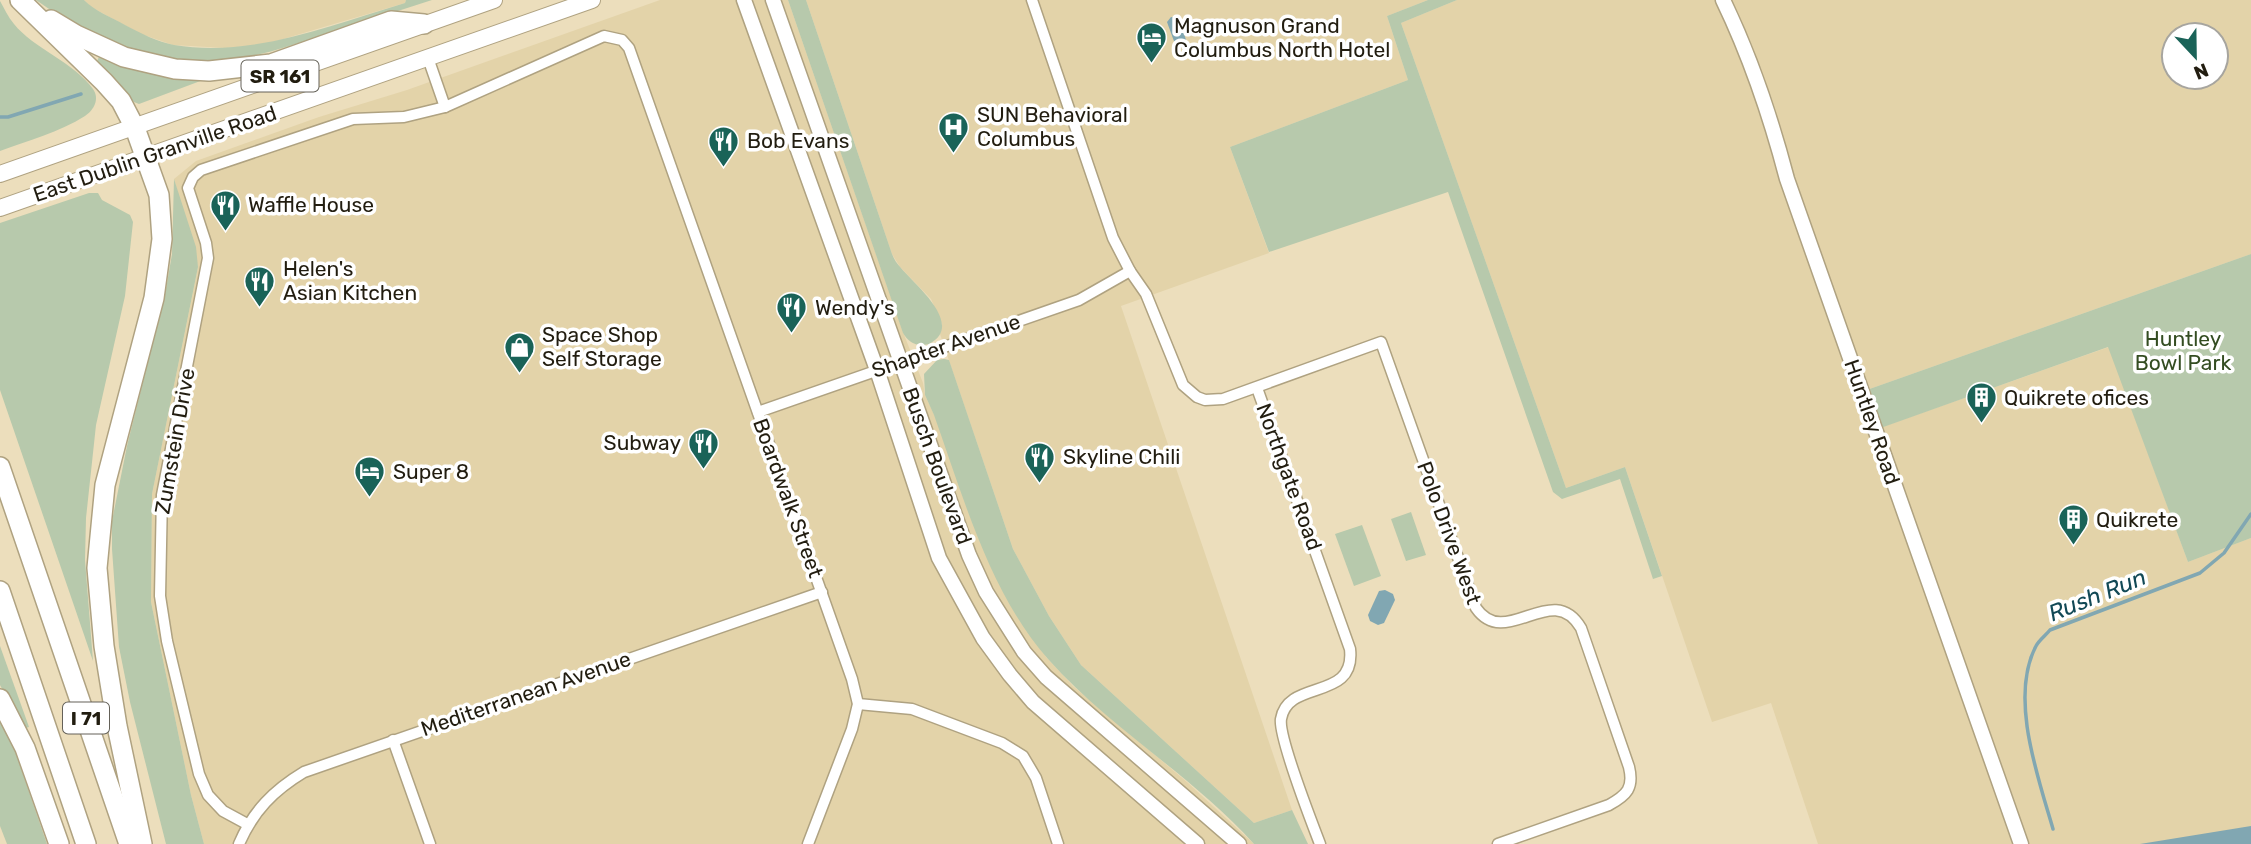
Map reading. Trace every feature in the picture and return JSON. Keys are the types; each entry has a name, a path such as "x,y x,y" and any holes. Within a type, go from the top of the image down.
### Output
{"highway":[{"path":"22,2 76,35 124,57 175,69 209,71 271,64 391,21 424,24"},
{"path":"22,2 121,101 135,128 159,195 162,239 154,298 105,485 97,568 104,646 117,726 142,844"},
{"name":"I 71","path":"0,467 129,844"},
{"name":"I 71","path":"0,591 86,844"},
{"path":"0,699 24,748 59,844"}],"main road":[{"name":"East Dublin Granville Road","path":"0,174 494,0"},
{"name":"East Dublin Granville Road","path":"0,208 592,0"},
{"name":"Busch Boulevard","path":"744,0 877,370 939,558 961,601 983,638 1033,702 1197,844"},
{"name":"Busch Boulevard","path":"773,0 899,362 969,555 986,593 1024,652 1046,677 1239,844"},
{"name":"Huntley Road","path":"1723,0 1736,27 1777,143 1795,202 2021,844"}],"street":[{"name":"Northgate Road","path":"1032,0 1113,238 1130,271 1146,294 1179,377 1189,392 1205,400 1215,400 1257,388 1350,649 1350,664 1343,678 1295,698 1284,711 1280,721 1286,750 1320,844"},
{"name":"East Dublin Granville Road","path":"192,204 188,188 193,177 201,170 353,119 404,117 445,107 604,36 622,40"},
{"name":"Boardwalk Street","path":"622,40 629,48 822,592 858,704"},
{"path":"428,58 445,107"},
{"name":"Zumstein Drive","path":"192,204 206,243 208,258 162,495 160,596 167,641 199,774 208,795 223,811 247,824"},
{"name":"Shapter Avenue","path":"758,412 1079,300 1130,271"},
{"name":"Polo Drive West","path":"1257,388 1381,342 1476,608 1485,618 1497,623 1554,609 1566,613 1577,622 1632,779 1628,790 1620,799 1609,805 1498,844"},
{"name":"Mediterranean Avenue","path":"239,844 247,824 269,797 304,772 822,592"},
{"path":"808,844 852,729 858,704 912,709 1002,743 1023,756 1036,778 1058,844"},
{"path":"393,740 430,844"}],"shaded area":[{"path":"84,0 406,0 405,3 263,45 225,48 173,45 141,34 91,7"},
{"path":"660,0 788,0 925,395 1046,657 1073,686 1187,782 1254,844 204,844 191,795 151,602 152,494 198,267 174,179 196,161"},
{"path":"806,0 1428,0 1387,16 1408,80 1230,147 1269,253 1121,306 1292,810 1254,823 1081,665 1049,616 1013,549 940,334 942,324 931,299 900,267 892,254"},
{"path":"1457,0 2251,0 2251,254 1861,392 1876,429 2109,347 2188,562 2251,538 2251,844 1818,844 1771,703 1712,722 1625,467 1566,488 1401,23"}],"green space":[{"path":"36,0 84,0 103,14 155,39 174,45 204,48 233,47 291,37 405,3 406,0 432,0 263,53 205,61 159,56 116,44 75,25"},
{"path":"788,0 806,0 894,258 934,305 940,316 942,326 939,336 929,344 914,343 903,333"},
{"path":"1428,0 1457,0 1401,23 1566,488 1625,467 1662,576 1653,579 1620,479 1562,499 1553,492 1448,192 1269,252 1230,147 1408,80 1387,16"},
{"path":"0,1 22,33 76,71 93,89 96,97 91,111 75,122 0,151"},
{"path":"99,57 129,66 203,80 139,104 134,102 97,61"},
{"path":"174,179 196,247 198,267 152,494 151,602 191,795 204,844 166,844 119,647 112,549 112,521 127,446 166,289 172,254"},
{"path":"89,193 98,193 102,200 130,215 133,222 125,296 96,425 86,518 85,560 93,661 0,390 0,223"},
{"name":"Huntley Bowl Park","path":"2251,254 2251,538 2188,562 2108,347 1875,430 1861,392"},
{"path":"937,360 949,360 1013,549 1049,616 1081,665 1254,823 1292,810 1308,844 1254,844 1204,796 1072,684 1028,633 994,575 980,543 925,395 924,374"},
{"path":"1411,512 1426,555 1406,561 1391,519"},
{"path":"1362,525 1381,576 1354,586 1335,534"},
{"path":"0,646 29,727 23,729 0,685"},
{"path":"0,720 15,751 47,844 7,844 0,826"}],"water":[{"path":"1171,17 1179,18 1186,40 1175,44 1167,22"},
{"path":"1385,590 1393,594 1395,600 1384,623 1378,625 1370,621 1368,615 1379,591"},
{"path":"2251,826 2251,844 2140,844"}],"waterway":[{"path":"0,117 8,117 81,94"},
{"name":"Rush Run","path":"2053,829 2034,762 2026,713 2028,666 2037,644 2050,630 2200,573 2224,553 2251,514"}],"place":[{"name":"Magnuson Grand Columbus North Hotel","path":"1151,65"},
{"name":"SUN Behavioral Columbus","path":"954,154"},
{"name":"Bob Evans","path":"724,168"},
{"name":"Waffle House","path":"225,232"},
{"name":"Helen's Asian Kitchen","path":"260,308"},
{"name":"Wendy's","path":"792,335"},
{"name":"Space Shop Self Storage","path":"519,374"},
{"name":"Quikrete ofices","path":"1981,425"},
{"name":"Subway","path":"704,470"},
{"name":"Skyline Chili","path":"1040,484"},
{"name":"Super 8","path":"370,499"},
{"name":"Quikrete","path":"2073,547"}]}
